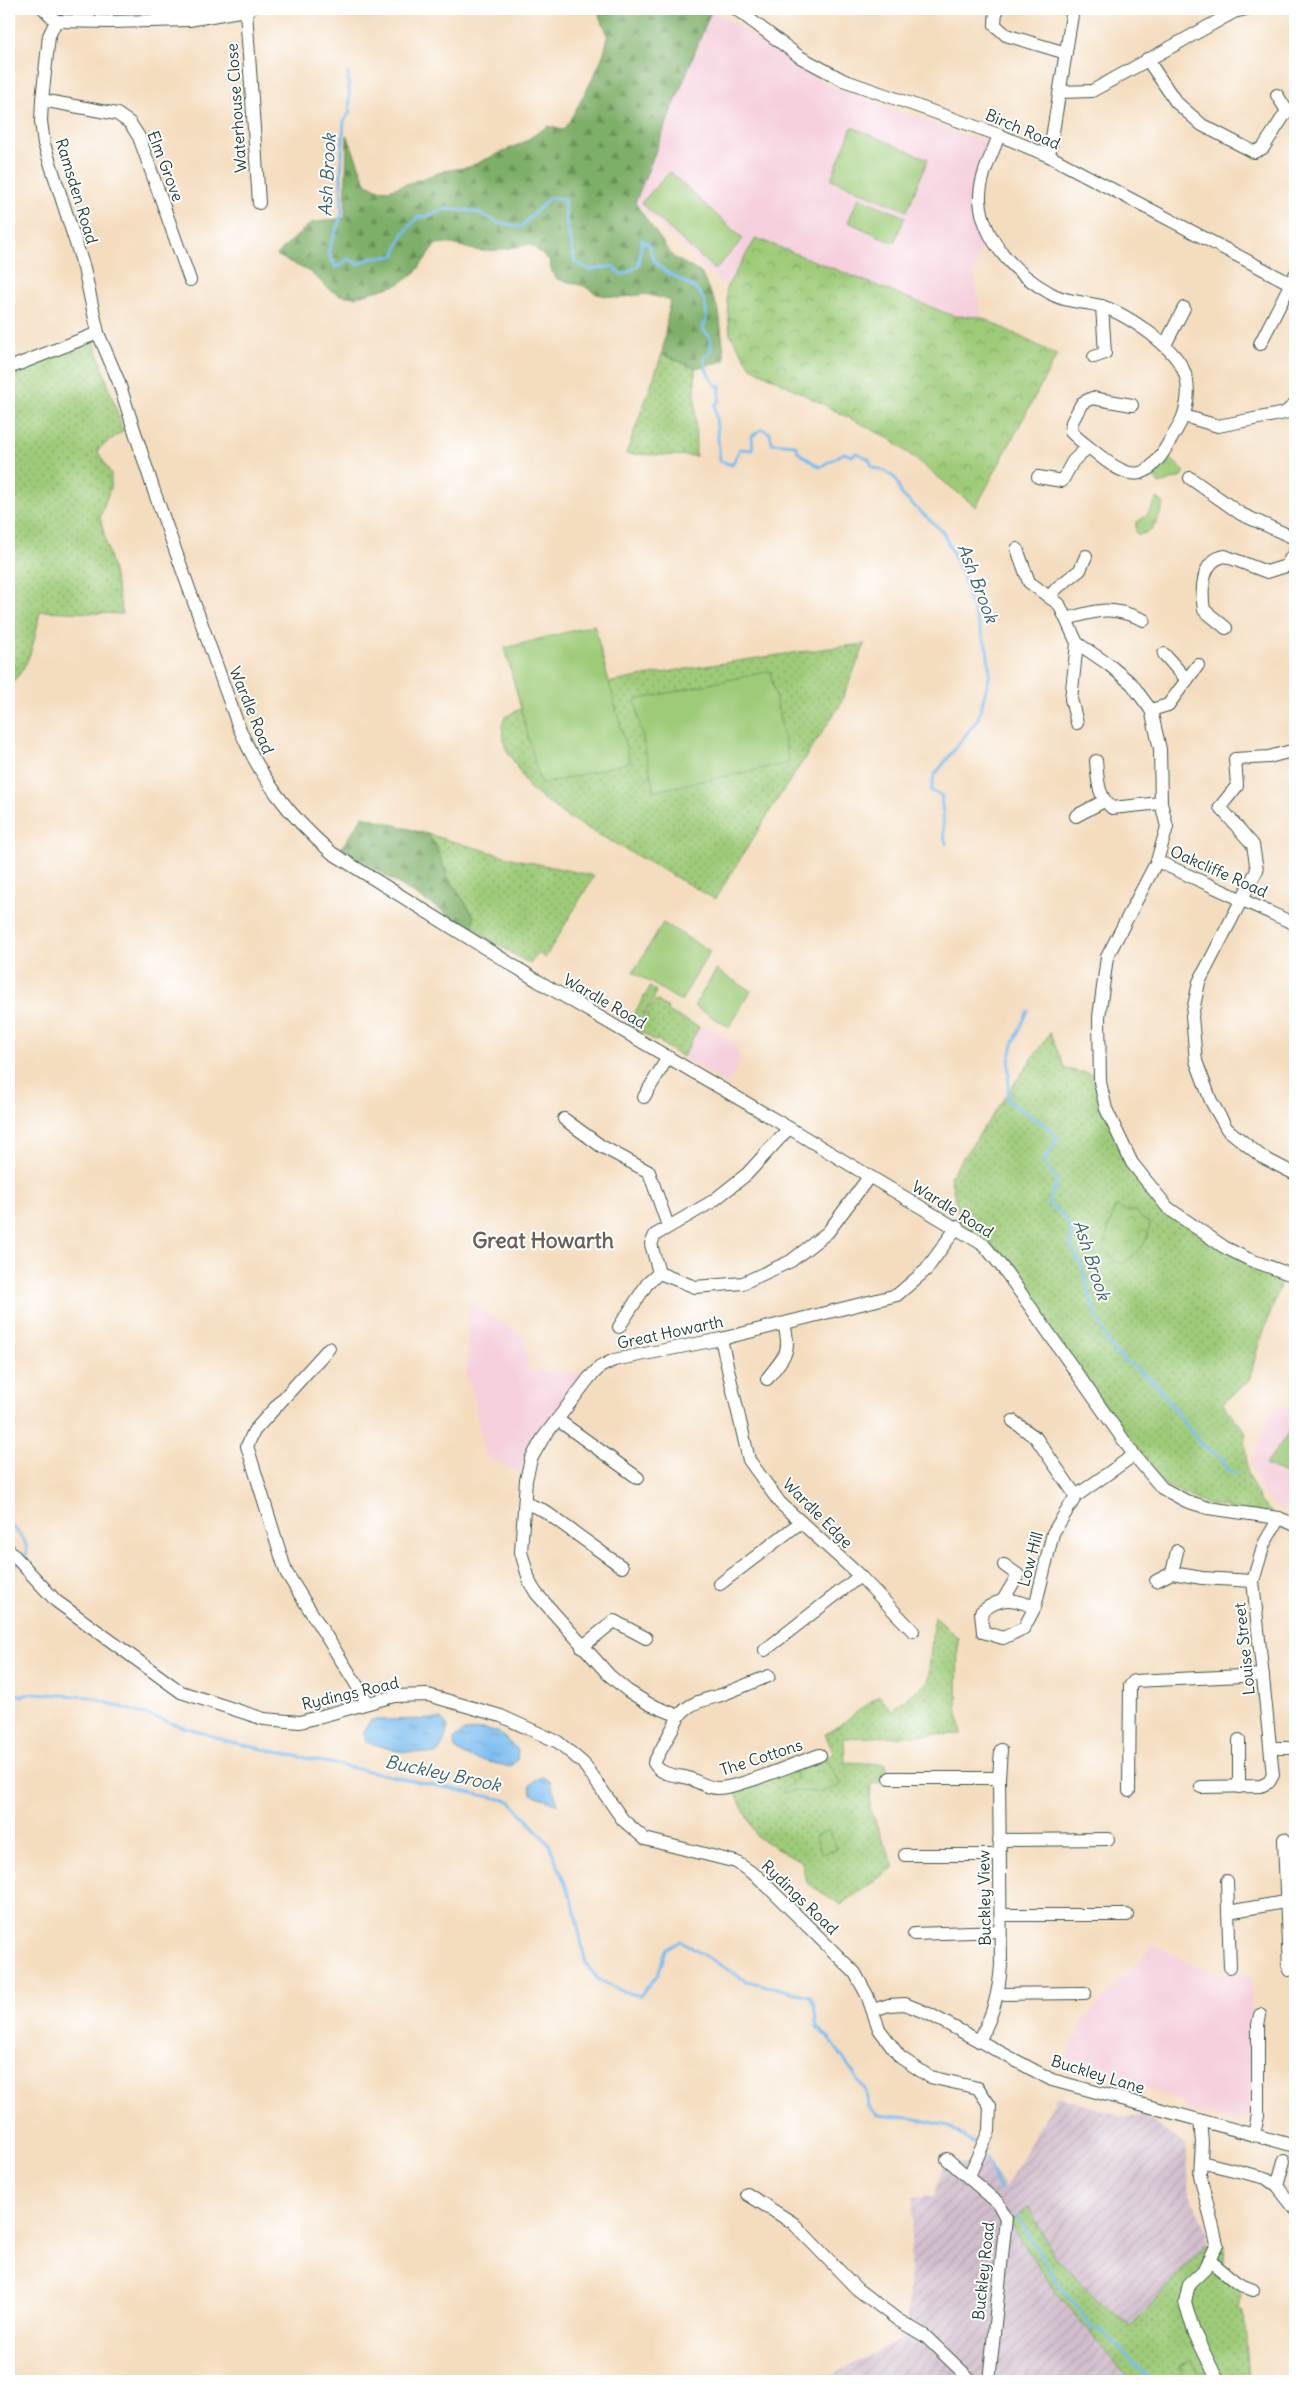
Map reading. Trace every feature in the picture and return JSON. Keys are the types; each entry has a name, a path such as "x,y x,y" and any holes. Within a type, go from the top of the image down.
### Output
{"street":[{"path":"44,9 56,21 110,22 189,20 248,10"},
{"name":"Birch Road","path":"736,9 800,57 843,80 999,135 1049,156 1294,282"},
{"path":"996,9 995,25 1006,34 1066,53"},
{"path":"1049,156 1073,9"},
{"path":"1060,92 1092,90 1234,12 1246,9"},
{"name":"Waterhouse Close","path":"248,10 259,203"},
{"name":"Ramsden Road","path":"56,21 49,36 42,100 41,121 44,144 84,268 98,331"},
{"path":"1147,59 1176,102 1202,125 1254,152 1263,148 1291,110 1277,95"},
{"name":"Elm Grove","path":"42,100 117,114 130,123 139,137 190,280"},
{"path":"999,135 983,179 980,198 983,220 990,235 1006,258 1020,272 1052,294 1102,306 1130,318 1166,345 1180,361 1187,379 1188,399 1184,416 1158,460 1149,469 1135,474 1125,473 1113,467 1071,432 1072,422 1082,402 1092,398 1132,405"},
{"path":"1260,344 1294,282"},
{"path":"1094,357 1105,353 1102,306"},
{"path":"1166,345 1184,308"},
{"path":"9,368 98,331"},
{"name":"Wardle Road","path":"98,331 118,380 154,491 238,725 252,758 277,797 302,826 332,853 538,981 984,1245 996,1258 1134,1455 1162,1488 1186,1501 1208,1508 1279,1518 1295,1525"},
{"path":"1184,416 1218,426 1285,414 1295,404"},
{"path":"1038,477 1062,481 1073,461 1088,447"},
{"path":"1190,478 1242,514 1294,539"},
{"path":"1017,549 1029,582 1059,604 1076,644 1071,699 1077,724"},
{"path":"1226,628 1204,610 1203,579 1212,563 1219,557 1225,556 1267,572 1286,566 1295,551"},
{"path":"1049,597 1058,587 1080,570 1086,556"},
{"path":"1067,619 1098,610 1123,611 1144,620"},
{"path":"1076,644 1132,684 1151,710 1160,749 1161,803 1167,827 1157,861 1107,957 1099,1017 1100,1082 1106,1109 1132,1163 1168,1208 1224,1247 1248,1259 1295,1276"},
{"path":"1164,654 1187,680"},
{"path":"1151,710 1168,705 1198,666"},
{"path":"1295,750 1269,757 1235,759 1237,786 1220,807 1253,845 1257,870 1199,982 1192,1016 1196,1061 1212,1100 1227,1129 1262,1157 1295,1174"},
{"path":"1096,761 1098,790 1104,801 1112,808 1161,803"},
{"path":"1076,816 1104,801"},
{"name":"Oakcliffe Road","path":"1157,861 1295,924"},
{"path":"644,1097 668,1057"},
{"path":"564,1119 600,1146 649,1172 668,1226"},
{"path":"659,1273 651,1244 655,1236 668,1226 713,1201 747,1174 789,1128"},
{"path":"659,1273 695,1286 743,1284 791,1261 828,1232 869,1176"},
{"name":"Great Howarth","path":"679,1716 649,1704 628,1692 582,1647 546,1606 530,1583 521,1552 526,1480 531,1459 543,1438 600,1368 614,1360 721,1339 897,1296 926,1270 956,1227"},
{"path":"619,1327 647,1284 659,1273"},
{"path":"767,1379 788,1351 788,1339 784,1324"},
{"name":"Wardle Edge","path":"721,1339 749,1460 780,1502 860,1576 913,1631"},
{"path":"330,1348 254,1431 247,1446 286,1572 368,1703"},
{"path":"558,1420 638,1478"},
{"path":"1014,1421 1036,1438 1076,1496"},
{"name":"Low Hill","path":"1035,1607 1013,1599 995,1601 981,1612 983,1632 1003,1638 1024,1628 1035,1607 1053,1533 1076,1496 1134,1455"},
{"path":"525,1503 543,1510 622,1567"},
{"name":"Louise Street","path":"1239,1787 1261,1786 1269,1782 1273,1775 1253,1581 1264,1544 1279,1518"},
{"path":"720,1584 801,1522"},
{"path":"1172,1573 1177,1551"},
{"name":"Rydings Road","path":"16,1558 56,1601 182,1692 264,1719 300,1722 394,1696 428,1695 501,1716 558,1742 583,1763 623,1820 645,1839 736,1862 758,1877 855,1973 867,1995 880,2028 900,2057 930,2077 978,2088 990,2106 989,2131 969,2176"},
{"path":"1003,1600 1018,1575 1004,1565"},
{"path":"1156,1581 1172,1573 1202,1578 1253,1581"},
{"path":"765,1650 860,1576"},
{"path":"582,1647 614,1622 646,1638"},
{"path":"1129,1791 1130,1686 1134,1681 1263,1675"},
{"path":"679,1716 685,1708 697,1700 718,1696 769,1676"},
{"name":"The Cottons","path":"679,1716 654,1763 657,1769 664,1773 688,1778 710,1787 729,1787 820,1754"},
{"path":"1201,1787 1239,1787 1239,1740"},
{"path":"1271,1748 1295,1748"},
{"name":"Buckley View","path":"979,2040 989,2022 999,1994 1001,1915 999,1778 1001,1750"},
{"path":"890,1778 999,1778"},
{"path":"999,1840 1108,1839"},
{"path":"1284,1839 1291,1901 1289,1970"},
{"path":"905,1855 999,1855"},
{"path":"1227,1881 1230,1967"},
{"path":"1228,1912 1291,1901"},
{"path":"1001,1915 1127,1915"},
{"path":"914,1934 1000,1931"},
{"path":"999,1994 1085,1994"},
{"name":"Buckley Lane","path":"873,2010 889,2005 905,2004 929,2014 1052,2080 1295,2146"},
{"path":"1254,2135 1258,2115 1258,2026 1260,2015"},
{"path":"1200,2120 1200,2175 1217,2244 1205,2269 1189,2284 1185,2302 1194,2332 1218,2381"},
{"name":"Buckley Road","path":"947,2159 998,2203 1006,2218 989,2381"},
{"path":"1277,2186 1284,2161"},
{"path":"1201,2162 1266,2178 1277,2186 1295,2209"},
{"path":"747,2194 792,2222 857,2289 898,2320 925,2336 972,2381"},
{"path":"1209,2260 1238,2284 1253,2290"}],"shaded area":[{"path":"712,9 819,80 839,90 988,143 973,193 987,232 974,273 981,317 1057,355 976,507 890,439 751,367 730,334 726,288 635,203"},
{"path":"699,1027 706,1027 735,1043 740,1063 727,1084 683,1057"},
{"path":"468,1302 514,1329 524,1338 529,1370 585,1373 531,1448 520,1473 484,1455 473,1393 467,1376"},
{"path":"1275,1405 1295,1411 1295,1511 1279,1509 1264,1496 1250,1464"},
{"path":"1154,1944 1195,1966 1222,1974 1252,1974 1252,2116 1239,2121 1188,2111 1182,2101 1066,2058 1080,2024"},
{"path":"1057,2096 1121,2116 1144,2116 1186,2145 1190,2194 1208,2232 1207,2244 1131,2326 1094,2297 1054,2256 1028,2206 1009,2222 1057,2293 1131,2381 821,2381 907,2336 913,2196 933,2196 944,2167 985,2159 1005,2188"}],"green space":[{"path":"599,9 712,9 635,203 673,257 701,273 719,311 725,361 695,368 662,354 670,300 645,294 618,298 597,294 584,286 557,279 552,272 549,260 530,244 501,250 483,251 443,243 436,244 415,273 397,285 354,297 340,295 330,290 310,272 276,255 311,223 345,218 347,135 366,183 376,189 389,190 444,171 469,167 524,142 548,126 563,130 586,91 604,53 607,34"},
{"path":"852,127 928,159 907,211 831,179"},
{"path":"670,172 743,239 715,270 641,203"},
{"path":"859,197 905,217 894,243 848,222"},
{"path":"756,238 954,316 981,317 1057,355 976,507 890,439 751,367 730,334 726,288"},
{"path":"93,338 123,431 97,450 111,474 111,486 100,517 123,614 40,611 34,641 27,661 16,678 9,684 9,375"},
{"path":"662,354 695,368 696,456 626,454"},
{"path":"1172,460 1185,472 1181,477 1159,484 1153,475 1167,461"},
{"path":"1157,498 1164,503 1156,524 1152,526 1152,530 1139,535 1136,533 1136,523 1148,514"},
{"path":"594,625 630,762 541,785 505,648"},
{"path":"865,644 839,707 777,800 715,899 567,817 530,789 505,747 502,726 505,717 523,708 564,693 673,671"},
{"path":"770,671 789,763 654,791 635,700"},
{"path":"363,816 427,834 435,844 448,877 474,916 473,930 341,848"},
{"path":"427,834 515,859 594,876 545,958 538,953 530,964 473,930 474,916 448,877 435,844"},
{"path":"663,923 710,951 681,1001 633,972"},
{"path":"716,970 751,991 729,1027 694,1006"},
{"path":"650,987 656,991 653,1001 636,1029 628,1024"},
{"path":"656,1000 668,1008 667,1011 699,1027 683,1057 663,1045 659,1040 655,1041 638,1030"},
{"path":"1050,1033 1065,1069 1097,1075 1104,1109 1167,1211 1284,1275 1258,1347 1249,1381 1222,1403 1245,1431 1247,1473 1260,1501 1273,1514 1208,1505 1164,1485 1136,1453 1010,1269 957,1224 958,1211 950,1176"},
{"path":"1115,1206 1126,1211 1137,1211 1141,1218 1150,1223 1145,1242 1123,1263 1115,1261 1103,1248"},
{"path":"1295,1424 1295,1478 1265,1465"},
{"path":"934,1616 958,1638 957,1707 962,1734 844,1738 845,1762 886,1764 889,1782 871,1784 870,1810 894,1867 841,1905 806,1882 802,1862 757,1837 734,1791 834,1754 825,1734 879,1695 891,1710 928,1682"},
{"path":"827,1759 841,1785 821,1792 793,1791 784,1793 783,1788 792,1785 791,1781 797,1779 794,1771"},
{"path":"829,1830 837,1849 822,1854 815,1836"},
{"path":"1028,2206 1054,2256 1094,2297 1131,2326 1207,2244 1225,2246 1223,2277 1241,2290 1240,2309 1244,2311 1249,2381 1142,2381 1140,2379 1131,2381 1057,2293 1009,2222"},
{"path":"1192,2359 1202,2381 1193,2381 1191,2376 1185,2378 1179,2365"}],"water":[{"path":"441,1719 448,1727 444,1742 437,1754 397,1751 364,1741 364,1729 371,1720"},
{"path":"484,1729 498,1732 518,1750 517,1760 510,1767 465,1756 455,1749 454,1739 463,1732"},
{"path":"542,1777 550,1781 558,1804 531,1794 530,1785"}],"waterway":[{"name":"Ash Brook","path":"348,73 350,112 344,121 341,174 342,214 328,252 336,268 348,259 359,264 371,258 394,256 403,234 418,217 424,217 444,209 473,211 498,222 521,227 549,198 564,199 566,220 575,262 590,270 612,266 622,275 638,266 642,240 649,245 653,258 660,267 667,273 693,287 704,300 706,317 702,328 710,337 711,351 704,358 706,369 715,385 720,386 719,401 715,405 720,461 732,465 740,449 753,450 752,436 762,429 770,433 772,443 795,445 799,453 820,467 844,453 852,456 856,453 869,459 872,467 885,471 896,479 901,494 943,532 963,575 968,596 987,648 990,674 978,719 934,776 931,791 942,796 943,830 946,844"},
{"name":"Ash Brook","path":"1028,1011 1013,1044 1009,1062 1008,1102 1048,1127 1057,1141 1043,1162 1057,1181 1048,1205 1061,1213 1071,1228 1070,1244 1082,1267 1094,1310 1112,1350 1155,1383 1202,1446 1224,1459 1227,1470 1236,1473"},
{"name":"Buckley Brook","path":"9,1524 21,1536 26,1545 27,1550 23,1560"},
{"name":"Buckley Brook","path":"9,1569 18,1563"},
{"name":"Buckley Brook","path":"9,1689 21,1696 34,1693 90,1697 234,1743 510,1801 549,1844 573,1903 586,1964 598,1979 619,1990 640,1996 658,1974 666,1950 681,1941 746,1981 810,1996 814,2005 817,2028 829,2038 866,2091 868,2106 878,2115 917,2119 948,2126 975,2144"},
{"name":"Buckley Brook","path":"986,2158 1000,2190"},
{"name":"Buckley Brook","path":"1017,2215 1052,2273 1092,2329 1100,2329 1152,2381"}],"district":[{"name":"Great Howarth","path":"543,1240"}]}
